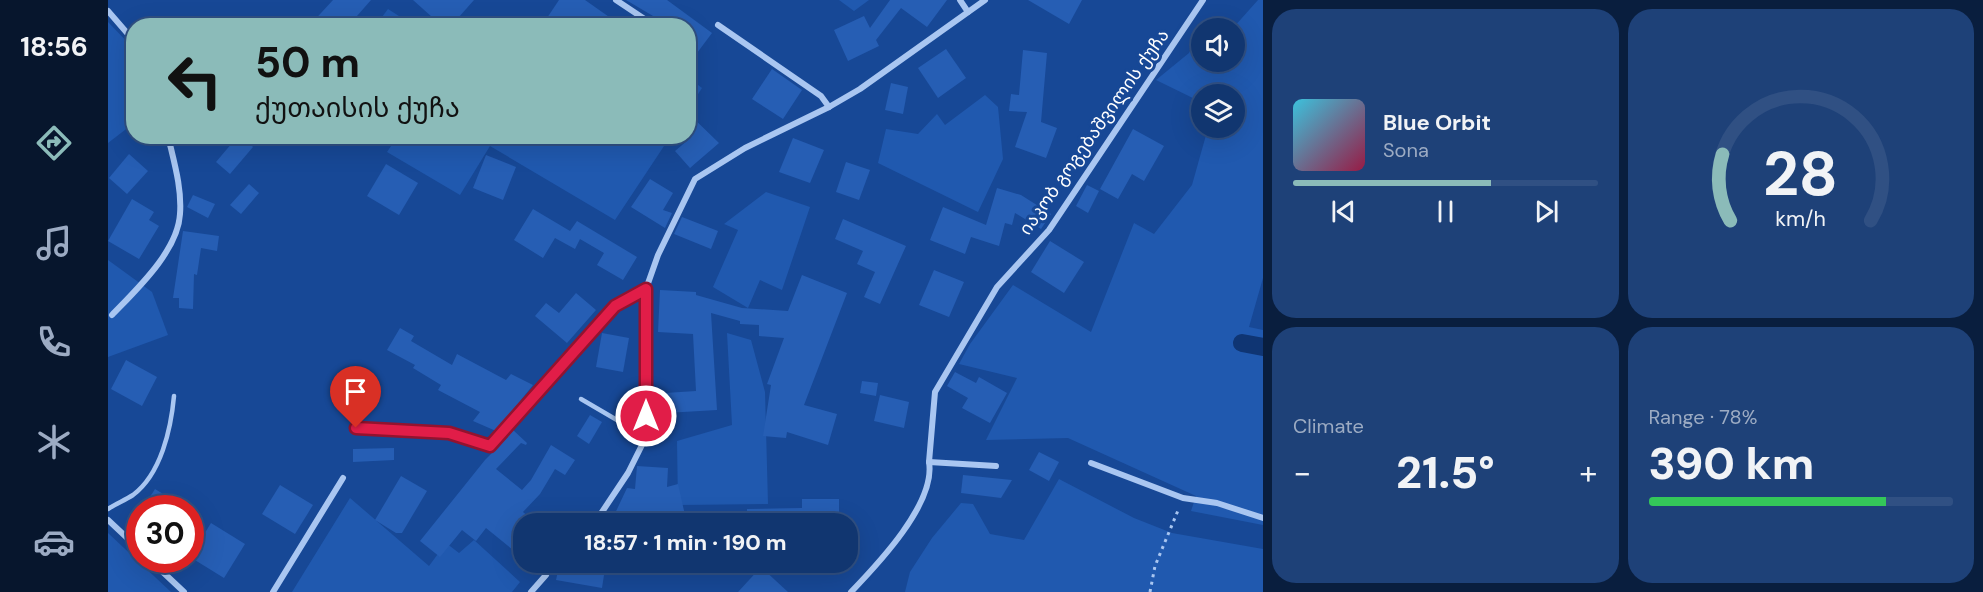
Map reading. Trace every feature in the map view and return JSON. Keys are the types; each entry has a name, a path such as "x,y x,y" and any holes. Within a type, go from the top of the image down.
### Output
{"street":[{"path":"616,0 643,18"},
{"path":"960,0 968,12"},
{"path":"601,513 628,473 646,437 646,289 658,255 695,179 745,148 829,107 860,89 985,0"},
{"name":"იაკობ გოგებაშვილის ქუჩა","path":"851,592 883,558 925,495 930,469 935,392 997,287 1049,230 1203,0"},
{"path":"108,11 126,32"},
{"path":"718,25 821,96 829,107"},
{"path":"112,315 155,270 175,235 180,215 179,185 170,144"},
{"path":"356,428 449,433 490,446 615,306 646,289"},
{"path":"929,462 996,466"},
{"path":"1091,463 1183,498 1217,503 1263,518"},
{"path":"273,592 343,478"},
{"path":"108,520 126,537"},
{"path":"164,573 184,592"},
{"path":"531,592 547,573"}],"lane":[{"path":"108,509 134,494 151,474 171,421 174,396"},
{"path":"581,399 646,437"}],"path":[{"path":"1150,592 1155,566 1183,498"}],"shaded area":[{"path":"839,0 869,0 854,11"},
{"path":"1258,0 1263,0 1263,278 1249,327 1263,330 1263,525 1191,511 1196,496 1068,438 986,440 1017,378 959,364 970,344 1013,285 1091,332 1134,223 1154,234 1192,185 1205,138 1245,138 1245,84 1191,84 1191,97 1156,80 1189,53 1191,49 1191,72 1245,72 1245,18 1242,18"},
{"path":"388,9 402,18 381,18"},
{"path":"108,22 126,41 126,129 108,143"},
{"path":"696,83 702,88 696,97"},
{"path":"985,95 998,107 1003,159 978,212 878,163 886,129 918,134 937,114 945,125"},
{"path":"392,144 665,144 615,220 490,146 460,195 387,152"},
{"path":"766,192 810,207 782,290 760,280 748,308 713,287 738,230 724,224"},
{"path":"108,260 152,292 168,335 108,357"},
{"path":"727,333 751,340 765,392 768,504 678,505 677,441 732,425"},
{"path":"1059,479 1134,518 1172,533 1263,549 1263,592 905,592 910,572 932,538 961,503 973,504 990,534 1024,540"},
{"path":"350,498 429,566 446,543 459,553 474,540 520,582 512,592 292,592"},
{"path":"108,533 126,550 126,573 151,573 171,592 108,592"}],"building":[{"path":"333,0 371,0 357,16 359,18 316,18"},
{"path":"413,0 474,0 458,18 433,18"},
{"path":"559,0 585,0 611,18 547,18"},
{"path":"626,0 667,0 692,18 656,18"},
{"path":"890,0 947,0 927,27 901,8 876,40 879,46 848,61 834,30 864,16 870,28"},
{"path":"1028,0 1082,0 1069,24"},
{"path":"696,21 712,33 696,54"},
{"path":"946,49 966,78 938,98 918,68"},
{"path":"1023,50 1047,53 1041,122 1057,128 1046,158 1015,147 1027,112 1009,111 1011,94 1019,95"},
{"path":"772,69 802,90 783,119 752,99"},
{"path":"891,83 908,87 903,114 885,110"},
{"path":"696,121 719,143 690,168 675,151 683,144 696,144"},
{"path":"1133,129 1164,146 1144,181 1132,174 1118,199 1100,189"},
{"path":"793,138 824,150 810,183 779,172"},
{"path":"231,144 250,144 253,147 230,174 216,162"},
{"path":"129,154 148,171 127,194 109,178"},
{"path":"486,155 516,167 503,200 473,188"},
{"path":"846,162 870,170 859,200 836,192"},
{"path":"386,164 418,183 399,215 367,196"},
{"path":"650,179 673,193 663,210 672,213 665,228 631,207"},
{"path":"249,184 259,193 241,214 230,205"},
{"path":"1087,185 1099,191 1088,213 1076,206"},
{"path":"997,188 1021,195 1051,214 1041,229 1015,213 1012,225 1005,223 999,246 971,237 965,254 930,240 943,207 986,225"},
{"path":"193,195 215,204 208,218 187,207"},
{"path":"132,199 154,212 149,220 159,226 139,259 108,241"},
{"path":"533,209 570,231 577,221 637,257 623,280 597,265 604,253 580,239 575,249 555,238 543,258 514,240"},
{"path":"682,217 718,231 711,249 674,234"},
{"path":"843,219 906,246 880,304 864,297 875,272 857,264 863,251 835,239"},
{"path":"183,231 219,236 217,251 201,248 197,275 194,274 193,309 179,308 179,298 173,298"},
{"path":"1050,241 1084,262 1064,293 1031,272"},
{"path":"934,270 964,282 949,317 919,305"},
{"path":"802,275 847,293 804,405 837,414 828,445 787,432 786,438 763,436 771,385 767,384 784,338 759,336 759,325 740,324 740,321 711,313 717,410 666,413 665,393 696,391 693,334 658,332 660,290 696,292 696,295 742,308 788,311"},
{"path":"576,293 596,310 567,343 535,316 546,303 559,313"},
{"path":"400,328 414,336 411,341 452,365 457,354 506,380 511,374 533,385 496,431 473,421 480,412 438,390 441,385 413,368 415,365 387,350"},
{"path":"602,333 629,338 623,372 596,367"},
{"path":"126,360 157,377 142,406 111,389"},
{"path":"955,372 976,383 979,377 1007,393 990,423 962,408 968,398 947,386"},
{"path":"862,381 878,383 876,396 860,393"},
{"path":"880,395 909,402 904,428 874,421"},
{"path":"590,415 602,422 589,444 577,436"},
{"path":"512,429 527,443 526,445 521,443 496,469 522,490 531,480 551,445 575,460 565,475 555,469 540,494 524,513 513,513 513,550 486,528 476,541 462,530 440,557 420,541 485,460 508,437 506,436"},
{"path":"394,448 394,460 353,462 353,449"},
{"path":"1039,452 1059,462 1049,481 1029,470"},
{"path":"637,466 668,468 667,487 678,484 685,513 615,513 627,488 635,489"},
{"path":"963,475 1012,480 1001,498 961,493"},
{"path":"401,476 427,491 402,533 396,533 375,520"},
{"path":"280,485 313,505 295,534 262,514"},
{"path":"155,489 165,495 151,495"},
{"path":"802,499 839,499 839,513 747,513 747,509 802,508"},
{"path":"211,523 245,544 224,578 204,566 204,534"},
{"path":"558,573 604,573 602,588 556,580"},
{"path":"755,573 767,573 788,592 738,592"}],"waterway":[{"path":"1242,343 1263,347"}],"route":[{"path":"356,428 449,433 490,446 615,306 646,289 646,416"}]}
